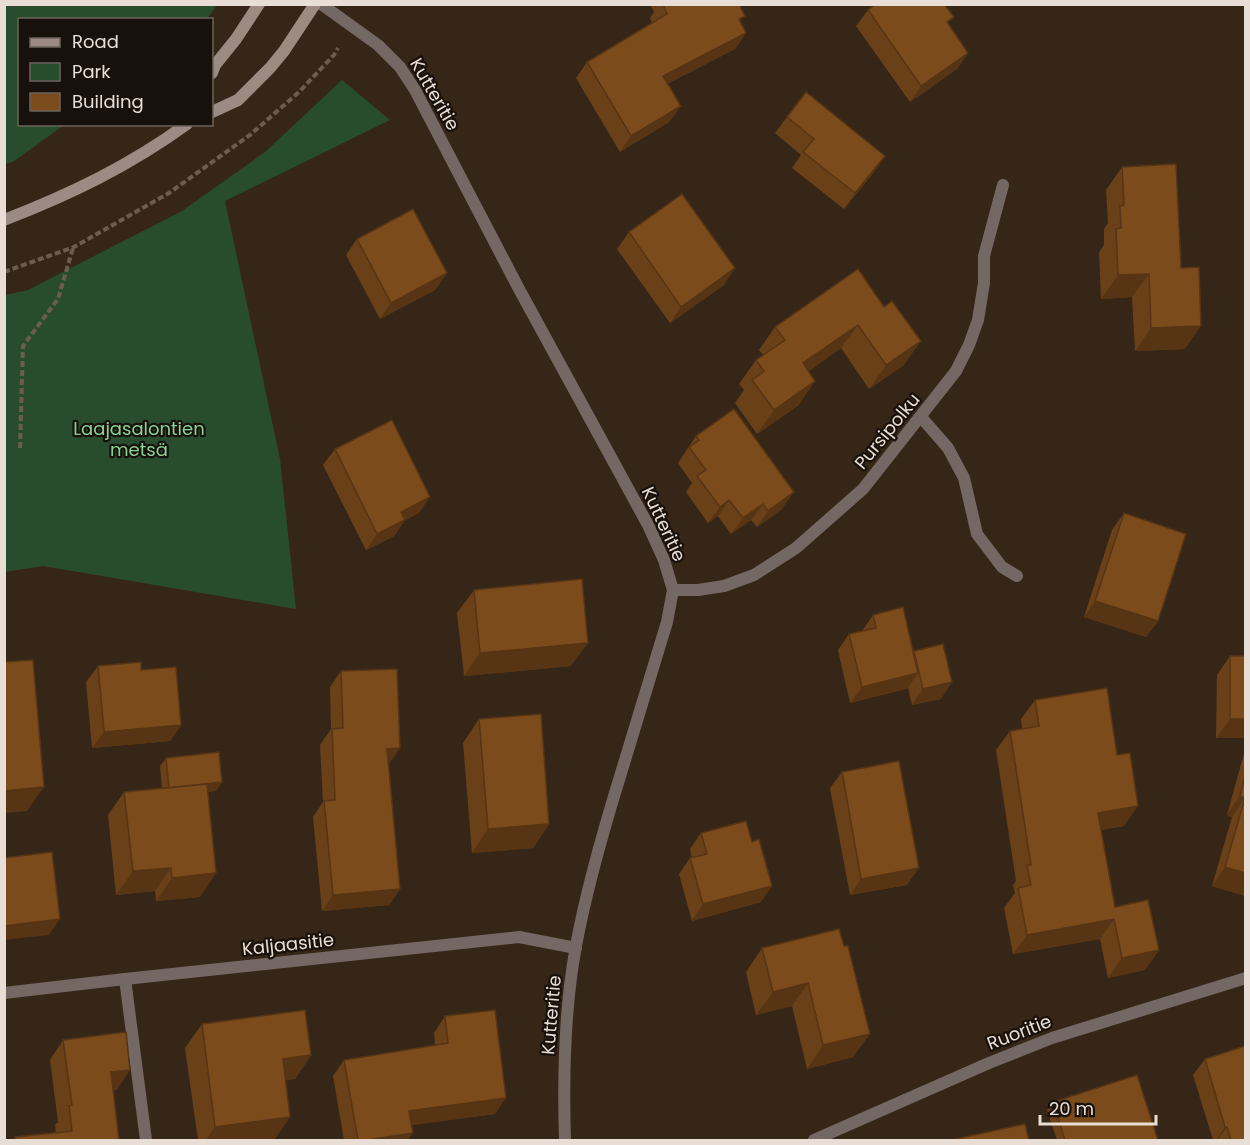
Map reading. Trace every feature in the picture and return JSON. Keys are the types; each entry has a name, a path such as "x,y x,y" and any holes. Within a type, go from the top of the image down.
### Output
{"main road":[{"path":"213,70 258,4"},
{"path":"213,112 238,100 270,68 315,4"},
{"path":"4,220 68,194 115,171 184,126"}],"street":[{"name":"Kutteritie","path":"321,4 378,45 400,67 415,90 519,289 648,525 664,560 672,590 667,622 587,890 569,995 565,1047 565,1140"},
{"name":"Pursipolku","path":"672,590 698,590 724,586 754,575 796,548 863,489 956,371 969,345 978,320 984,283 984,256 1003,185"},
{"path":"921,417 948,448 964,478 977,534 1002,567 1017,576"},
{"name":"Kaljaasitie","path":"4,993 519,937 576,948"},
{"name":"Ruoritie","path":"814,1140 989,1063 1052,1038 1245,978"},
{"path":"125,979 146,1140"}],"path":[{"path":"4,272 74,247 170,193 241,142 298,92 334,55"},
{"path":"20,448 23,346 58,299 74,247"}],"green space":[{"path":"5,4 217,5 208,18 18,18 18,126 63,126 13,162 5,164"},
{"name":"Laajasalontien metsä","path":"342,80 390,120 225,201 280,459 296,609 43,566 5,572 5,295 28,290 182,211 265,152"}],"building":[{"path":"663,4 739,4 745,16 739,19 746,33 663,76 681,106 631,136 587,62 667,14"},
{"path":"876,4 944,4 954,17 947,22 968,53 921,86 868,10"},
{"path":"806,92 885,156 855,193 803,152 814,139 787,117"},
{"path":"1176,164 1181,268 1199,267 1201,326 1151,328 1149,274 1118,275 1116,229 1121,228 1120,206 1124,205 1122,167"},
{"path":"682,194 735,268 681,307 629,232"},
{"path":"413,209 447,273 391,303 357,239"},
{"path":"858,269 884,307 892,301 921,341 886,365 858,325 803,363 815,381 774,410 752,380 764,371 756,360 785,340 775,327"},
{"path":"734,409 794,492 768,511 763,504 743,518 729,500 720,507 697,476 706,470 689,447 699,440 696,436"},
{"path":"392,420 430,497 401,512 405,520 377,534 335,449"},
{"path":"1124,513 1186,534 1158,621 1095,601"},
{"path":"582,579 588,643 480,653 474,590"},
{"path":"903,607 918,673 862,687 849,634 876,628 873,615"},
{"path":"943,644 952,682 923,689 914,651"},
{"path":"1230,656 1245,656 1245,719 1230,719"},
{"path":"33,660 44,787 4,791 4,662"},
{"path":"141,662 141,670 176,667 181,725 104,732 98,666"},
{"path":"397,669 400,748 387,749 400,889 333,895 324,801 335,800 332,729 343,728 341,671"},
{"path":"1107,688 1117,755 1130,753 1138,806 1098,813 1115,907 1148,900 1159,950 1122,958 1114,919 1027,935 1018,888 1031,885 1027,865 1031,865 1010,731 1039,726 1035,700"},
{"path":"541,714 549,824 488,829 479,719"},
{"path":"219,752 222,782 169,788 166,758"},
{"path":"899,761 919,868 861,879 842,772"},
{"path":"1245,776 1245,798 1240,796"},
{"path":"207,784 216,873 172,878 171,868 133,871 124,792"},
{"path":"1245,798 1245,873 1225,867"},
{"path":"746,821 752,842 759,839 772,886 703,904 690,858 707,854 701,833"},
{"path":"52,852 60,919 4,926 4,858"},
{"path":"839,929 844,946 848,946 870,1034 823,1045 808,983 773,992 762,948"},
{"path":"305,1010 311,1055 283,1059 290,1117 215,1127 202,1024"},
{"path":"495,1010 506,1098 409,1111 413,1133 358,1140 344,1060 448,1043 445,1016"},
{"path":"126,1032 130,1070 111,1072 119,1140 16,1140 15,1137 72,1131 69,1106 72,1105 63,1040"},
{"path":"1245,1046 1245,1140 1231,1140 1205,1059"},
{"path":"1137,1075 1158,1140 1065,1140 1053,1102"},
{"path":"1025,1124 1029,1140 951,1140"}]}
